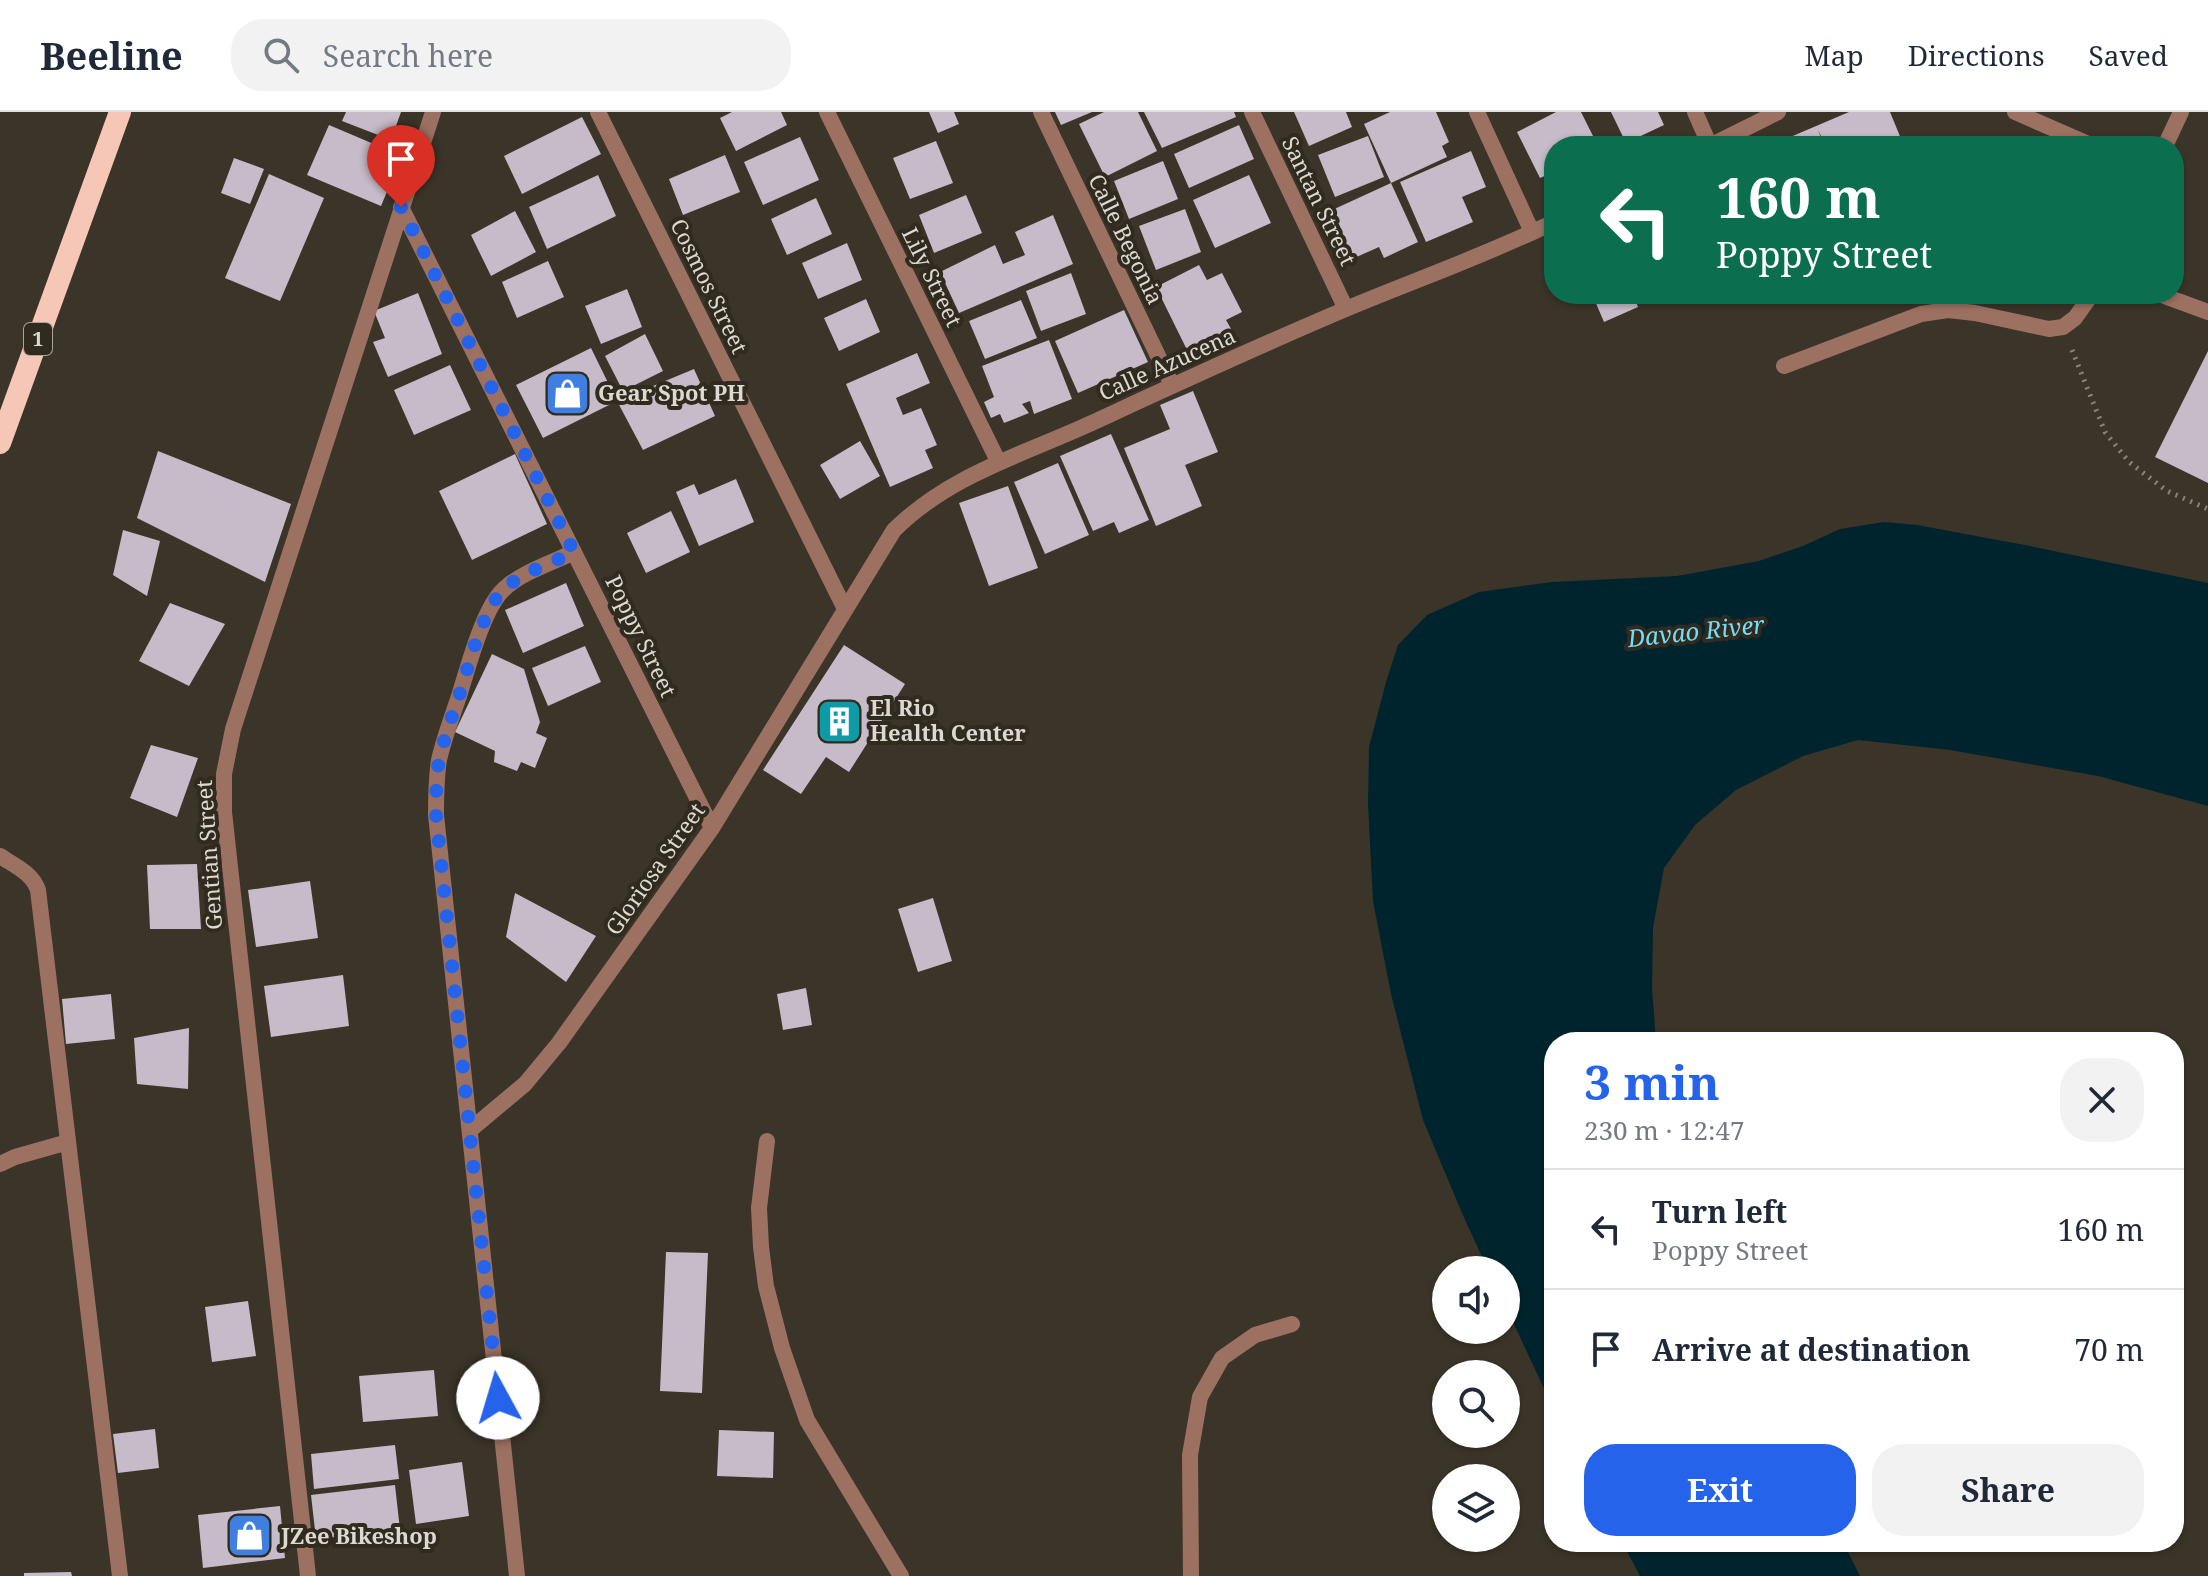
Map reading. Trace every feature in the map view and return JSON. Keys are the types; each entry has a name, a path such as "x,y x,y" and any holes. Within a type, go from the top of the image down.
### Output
{"highway":[{"name":"1","path":"0,443 120,112"}],"street":[{"name":"Gentian Street","path":"308,1576 224,812 224,774 233,729 433,112"},
{"name":"Cosmos Street","path":"598,112 845,609"},
{"name":"Lily Street","path":"827,112 998,461"},
{"name":"Calle Begonia","path":"1041,112 1172,385"},
{"name":"Santan Street","path":"1252,112 1346,309"},
{"path":"1477,112 1532,232"},
{"path":"1695,112 1706,136"},
{"path":"1730,136 1778,112"},
{"path":"2015,112 2070,136"},
{"path":"2170,136 2181,112"},
{"name":"Poppy Street","path":"401,207 712,828"},
{"name":"Calle Azucena","path":"845,609 894,530 934,496 998,461 1059,438 1346,309 1544,227"},
{"path":"2184,303 2208,312"},
{"path":"1784,366 1921,314 1948,310 1975,313 2049,329 2063,327 2075,318 2085,304"},
{"path":"517,1576 436,815 436,784 440,758 479,635 491,608 502,590 516,580 574,552"},
{"name":"Gloriosa Street","path":"470,1130 525,1084 559,1043 712,828 845,609"},
{"path":"0,856 29,875 38,890 120,1576"},
{"path":"767,1141 759,1208 761,1247 766,1286 782,1348 807,1420 901,1576"},
{"path":"0,1164 68,1142"},
{"path":"1191,1576 1190,1455 1200,1397 1222,1358 1255,1335 1292,1324"}],"path":[{"path":"2063,327 2105,432 2129,462 2167,491 2208,509"}],"water":[{"name":"Davao River","path":"1884,522 1917,525 2208,583 2208,806 2098,776 1950,750 1858,740 1803,756 1736,790 1695,825 1664,868 1653,928 1655,1032 1544,1032 1544,1389 1520,1337 1520,1256 1482,1256 1423,1120 1391,994 1373,901 1368,804 1369,747 1386,682 1398,645 1427,615 1479,592 1552,582 1677,576 1759,561 1840,529"},
{"path":"1627,1552 1848,1552 1860,1576 1640,1576"}],"building":[{"path":"346,112 401,112 391,140 342,121"},
{"path":"732,112 781,112 787,125 736,151 720,118"},
{"path":"929,112 954,112 959,124 938,133"},
{"path":"1055,112 1092,112 1061,125"},
{"path":"1104,112 1138,112 1157,151 1105,177 1079,124"},
{"path":"1144,112 1234,112 1236,117 1162,148"},
{"path":"1294,112 1346,112 1352,127 1309,146"},
{"path":"1390,112 1436,112 1449,142 1442,146 1447,157 1391,183 1364,124"},
{"path":"1556,112 1581,112 1593,136 1544,136 1544,176 1540,178 1517,132"},
{"path":"1611,112 1658,112 1664,125 1641,136 1623,136"},
{"path":"1849,112 1890,112 1900,136 1821,136 1818,130 1820,136 1793,136"},
{"path":"582,117 601,154 522,194 504,156"},
{"path":"329,125 402,156 381,206 307,175"},
{"path":"1239,125 1254,159 1189,188 1174,154"},
{"path":"1368,136 1384,177 1335,197 1318,155"},
{"path":"800,137 819,180 763,205 744,162"},
{"path":"936,141 953,183 910,199 893,158"},
{"path":"1471,151 1486,187 1462,197 1473,222 1426,242 1400,182"},
{"path":"725,155 740,192 683,215 669,179"},
{"path":"234,158 264,169 250,204 221,193"},
{"path":"1163,161 1178,199 1129,219 1114,181"},
{"path":"269,174 324,198 280,301 225,278"},
{"path":"598,175 616,216 547,249 529,207"},
{"path":"1249,175 1271,223 1215,248 1193,200"},
{"path":"1391,183 1418,242 1384,258 1379,247 1352,259 1330,211"},
{"path":"966,195 982,233 934,253 919,215"},
{"path":"816,198 832,234 787,255 771,219"},
{"path":"1185,209 1201,252 1156,270 1139,226"},
{"path":"515,211 536,252 491,276 471,235"},
{"path":"1053,215 1073,264 959,313 940,272 995,245 1003,264 1025,255 1015,232"},
{"path":"847,243 862,280 818,299 802,263"},
{"path":"548,261 564,297 517,318 502,282"},
{"path":"1199,265 1207,280 1222,273 1242,312 1226,320 1234,334 1190,356 1156,287"},
{"path":"1071,273 1086,314 1041,331 1026,291"},
{"path":"627,289 642,327 601,344 585,306"},
{"path":"418,293 442,354 388,377 373,342 385,338 374,311"},
{"path":"866,299 880,332 839,351 824,318"},
{"path":"1021,300 1037,338 985,359 969,321"},
{"path":"1596,304 1637,304 1638,307 1604,322"},
{"path":"1124,310 1148,362 1078,393 1055,341"},
{"path":"645,334 663,371 623,391 605,356"},
{"path":"1049,340 1072,399 1034,414 1030,401 1022,404 1029,413 1004,423 1000,414 991,418 984,402 994,397 982,366"},
{"path":"591,348 617,401 543,438 516,385"},
{"path":"2208,351 2208,483 2155,457"},
{"path":"917,353 930,383 896,398 903,415 921,408 937,445 925,450 933,468 890,487 846,384"},
{"path":"450,365 471,410 414,435 394,390"},
{"path":"694,369 715,416 643,450 617,401"},
{"path":"1193,391 1218,452 1185,465 1202,506 1156,526 1124,448 1170,429 1160,405"},
{"path":"1111,434 1149,520 1119,533 1114,522 1093,531 1060,456"},
{"path":"860,441 880,476 840,499 820,465"},
{"path":"158,451 291,504 265,582 137,518"},
{"path":"515,454 547,524 472,560 439,491"},
{"path":"1058,463 1089,535 1045,554 1014,482"},
{"path":"736,479 754,522 699,546 676,492 694,484 699,495"},
{"path":"1008,486 1038,568 989,586 959,503"},
{"path":"671,511 690,552 646,573 627,533"},
{"path":"123,530 160,541 147,596 113,575"},
{"path":"566,583 584,626 523,653 505,610"},
{"path":"170,603 225,624 189,686 139,661"},
{"name":"El Rio Health Center","path":"844,645 905,684 849,772 826,757 801,794 763,770"},
{"path":"585,646 601,682 548,706 532,668"},
{"path":"492,654 524,669 540,722 536,733 547,738 535,768 521,762 517,771 494,762 495,751 455,732"},
{"path":"151,745 198,758 177,817 130,798"},
{"path":"197,864 201,929 150,929 147,865"},
{"path":"310,881 318,938 256,947 248,890"},
{"path":"515,893 596,936 566,982 506,937"},
{"path":"933,898 952,961 918,972 898,909"},
{"path":"343,975 349,1026 271,1037 264,986"},
{"path":"806,988 812,1025 783,1030 777,994"},
{"path":"111,994 115,1039 66,1044 62,999"},
{"path":"189,1028 188,1089 137,1084 134,1038"},
{"path":"666,1252 708,1253 702,1393 660,1391"},
{"path":"248,1301 256,1356 212,1362 205,1307"},
{"path":"434,1370 438,1416 363,1422 359,1376"},
{"path":"155,1429 159,1468 118,1473 113,1434"},
{"path":"719,1430 774,1432 773,1478 717,1476"},
{"path":"395,1445 399,1479 314,1489 311,1454"},
{"path":"462,1462 469,1516 416,1524 409,1470"},
{"path":"395,1485 400,1530 316,1539 311,1495"},
{"path":"280,1506 285,1558 203,1568 198,1515"},
{"path":"71,1572 72,1576 24,1576 24,1573"}],"place":[{"name":"Gear Spot PH","path":"567,393"},
{"name":"El Rio Health Center","path":"839,721"},
{"name":"JZee Bikeshop","path":"250,1536"}],"route":[{"path":"401,207 574,552 516,580 502,590 491,608 451,721 436,784 436,815 498,1398"}]}
